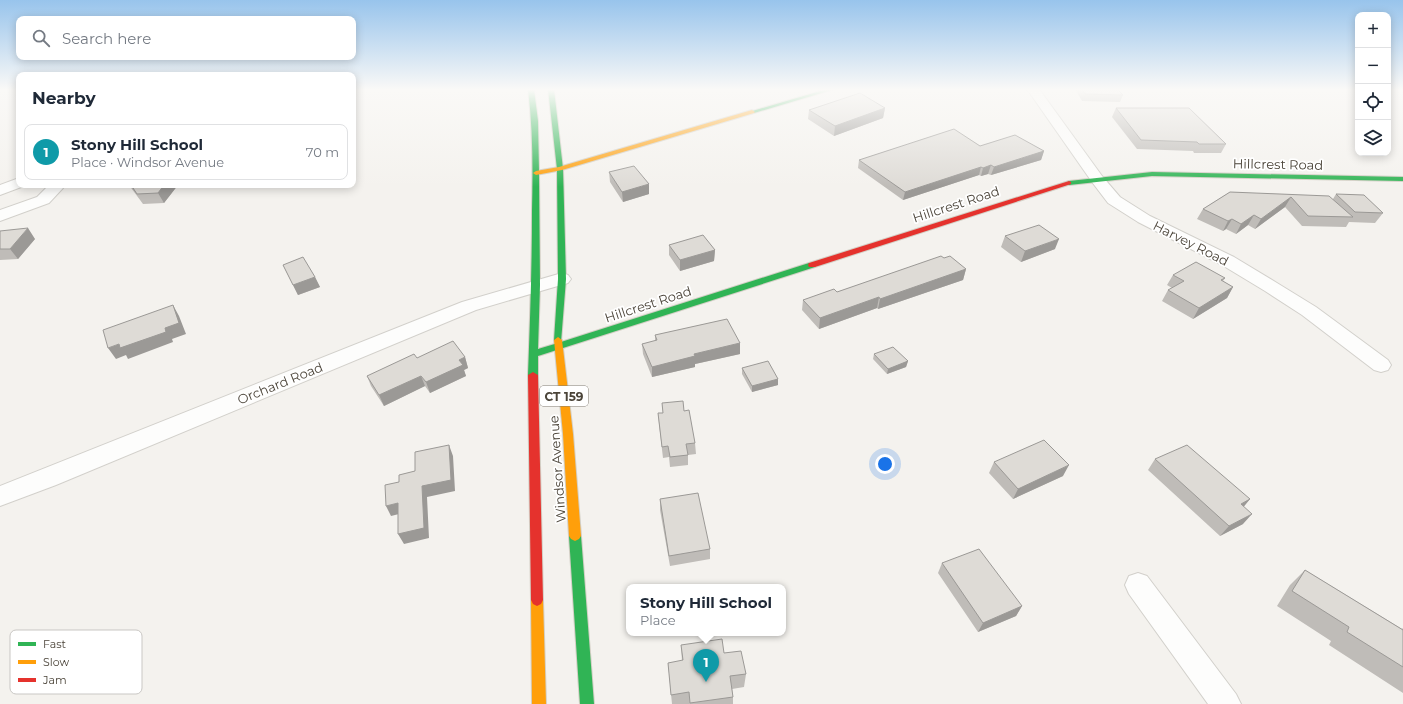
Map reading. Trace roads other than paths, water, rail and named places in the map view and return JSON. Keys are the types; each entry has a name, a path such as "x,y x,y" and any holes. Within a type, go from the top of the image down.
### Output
{"main road":[{"name":"Windsor Avenue","path":"535,122 536,285 532,354 538,704"},
{"name":"Windsor Avenue","path":"555,122 560,169 562,279 558,346 568,434 587,704"},
{"path":"536,173 560,169 720,122"},
{"name":"Hillcrest Road","path":"532,354 1067,183 1152,174 1403,179"}],"street":[{"name":"Harvey Road","path":"1056,122 1096,179 1114,200 1144,219 1228,261 1271,287 1309,311 1381,365"},
{"path":"0,190 16,184"},
{"path":"0,216 43,200 55,188"},
{"name":"Orchard Road","path":"0,496 48,478 469,306 536,285 562,279"},
{"path":"1138,585 1226,704"}],"place":[{"name":"Stony Hill School","path":"706,682"}]}
